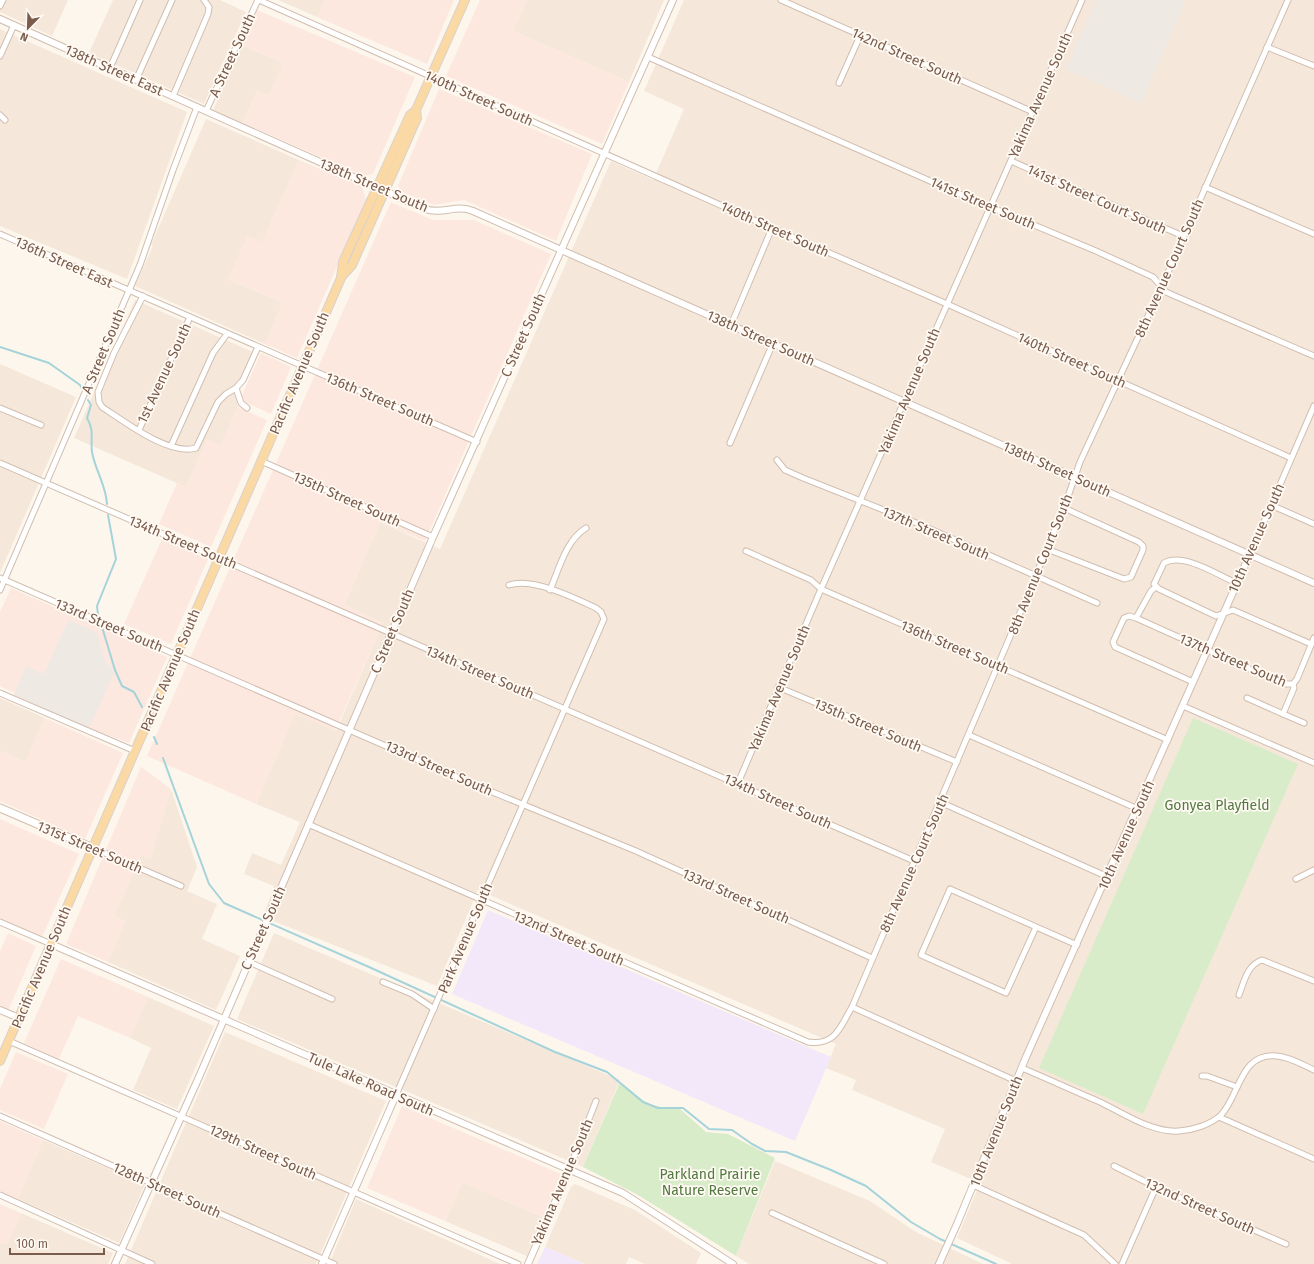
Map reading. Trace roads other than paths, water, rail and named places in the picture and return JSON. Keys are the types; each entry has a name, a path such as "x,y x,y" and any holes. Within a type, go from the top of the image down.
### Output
{"main road":[{"name":"Pacific Avenue South","path":"0,1061 302,365 341,278 352,265 417,118 416,110 465,0"},
{"name":"Pacific Avenue South","path":"341,278 343,262 376,187 410,114 416,110"},
{"name":"131st Street South","path":"0,808 93,848"}],"street":[{"path":"0,6 3,0"},
{"path":"110,68 140,0"},
{"path":"136,80 172,0"},
{"path":"173,96 208,14 209,7 204,0"},
{"name":"140th Street South","path":"258,0 947,304 1291,458"},
{"name":"A Street South","path":"206,111 258,0"},
{"name":"C Street South","path":"115,1264 224,1020 433,537 477,442 561,249 673,0"},
{"name":"142nd Street South","path":"781,0 1033,112"},
{"name":"Yakima Avenue South","path":"738,783 821,589 1082,0"},
{"name":"8th Avenue Court South","path":"830,1040 837,1032 852,1007 1036,576 1076,478 1080,462 1162,286 1288,0"},
{"name":"138th Street East","path":"0,19 206,111"},
{"path":"0,56 14,26"},
{"path":"839,83 860,36"},
{"path":"1267,47 1314,66"},
{"name":"141st Street South","path":"648,57 991,207 1030,222 1146,274 1157,280 1166,292 1314,356"},
{"name":"A Street South","path":"0,590 2,579 46,483 140,265 172,170 197,107"},
{"name":"138th Street South","path":"206,111 433,211 457,208 468,209 1314,583"},
{"path":"0,115 5,120"},
{"name":"141st Street Court South","path":"1011,161 1183,236"},
{"path":"1205,187 1314,234"},
{"path":"731,325 772,228"},
{"name":"136th Street East","path":"0,234 129,290"},
{"name":"136th Street South","path":"129,290 477,442"},
{"path":"143,296 114,353 98,392 100,404 152,439 186,450 196,448 218,402 226,394 236,388 243,380 258,347"},
{"name":"1st Avenue South","path":"139,430 190,317"},
{"path":"171,446 213,353 227,334"},
{"path":"730,443 772,343"},
{"path":"236,388 241,403 247,408"},
{"name":"10th Avenue South","path":"939,1264 1016,1081 1108,877 1314,406"},
{"path":"0,408 41,425"},
{"name":"137th Street South","path":"777,460 785,470 857,501 861,501 918,524 1097,603"},
{"name":"135th Street South","path":"261,461 433,537"},
{"name":"134th Street South","path":"0,463 738,783 914,861"},
{"path":"1272,504 1314,524"},
{"path":"1047,549 1124,579 1131,577 1143,550 1143,546 1139,542 1064,508"},
{"path":"509,585 515,583 528,583 550,590 572,542 580,532 586,528"},
{"name":"136th Street South","path":"746,551 811,580 821,589 1168,740"},
{"path":"1156,587 1154,584 1163,564 1176,559 1187,561 1236,583"},
{"name":"133rd Street South","path":"2,579 689,874 872,958"},
{"path":"1156,587 1216,616 1233,610 1312,644"},
{"path":"1136,618 1151,591 1156,587"},
{"name":"Park Avenue South","path":"323,1262 603,624 604,616 601,612 593,607 550,590"},
{"name":"137th Street South","path":"1193,682 1116,647 1113,642 1121,622 1126,616 1136,618 1283,684 1293,684"},
{"path":"1283,714 1294,688 1293,684 1297,680 1314,638"},
{"name":"135th Street South","path":"778,687 957,762"},
{"path":"0,694 135,752"},
{"path":"1247,698 1304,723"},
{"path":"1183,706 1314,763"},
{"path":"969,735 1138,809"},
{"path":"940,802 1108,877"},
{"name":"132nd Street South","path":"308,824 808,1042 823,1043 830,1040"},
{"name":"131st Street South","path":"93,848 181,886"},
{"path":"1296,878 1314,870"},
{"path":"1036,927 1006,993 921,955 950,889 1077,945"},
{"name":"Tule Lake Road South","path":"0,922 630,1198 733,1264"},
{"path":"1240,995 1250,968 1256,962 1262,960 1314,981"},
{"path":"249,962 332,999"},
{"path":"382,982 412,994 434,1009"},
{"path":"852,1007 1016,1081"},
{"path":"0,1010 19,1018"},
{"name":"129th Street South","path":"9,1041 182,1115 518,1264"},
{"path":"1022,1068 1152,1126 1165,1130 1180,1131 1200,1127 1219,1117 1237,1087 1244,1071 1261,1058 1281,1056 1314,1070"},
{"path":"1202,1076 1207,1076 1237,1087"},
{"name":"Yakima Avenue South","path":"528,1264 569,1170 596,1101"},
{"name":"128th Street South","path":"0,1116 152,1182 323,1262 334,1264"},
{"path":"1219,1117 1314,1159"},
{"name":"132nd Street South","path":"1114,1166 1156,1187 1286,1244"},
{"path":"973,1185 1078,1232 1091,1241 1115,1264"},
{"path":"1122,1264 1156,1187"},
{"path":"0,1195 152,1264"},
{"path":"772,1213 884,1264"}],"waterway":[{"path":"0,347 49,363 80,385 82,389"},
{"path":"88,400 91,405 87,418 92,431 92,452 95,465 105,490 107,504"},
{"path":"98,615 97,606 116,559 108,515"},
{"path":"102,627 115,670 122,686 134,692 142,707"},
{"path":"154,737 157,744"},
{"path":"163,758 209,884 224,903 555,1052 607,1072 643,1102 658,1108 683,1108 709,1129 732,1130 765,1151 786,1152 866,1186 911,1222 940,1239 996,1264"}],"park label":[{"name":"Gonyea Playfield","path":"1217,805"},
{"name":"Parkland Prairie Nature Reserve","path":"710,1182"}]}
